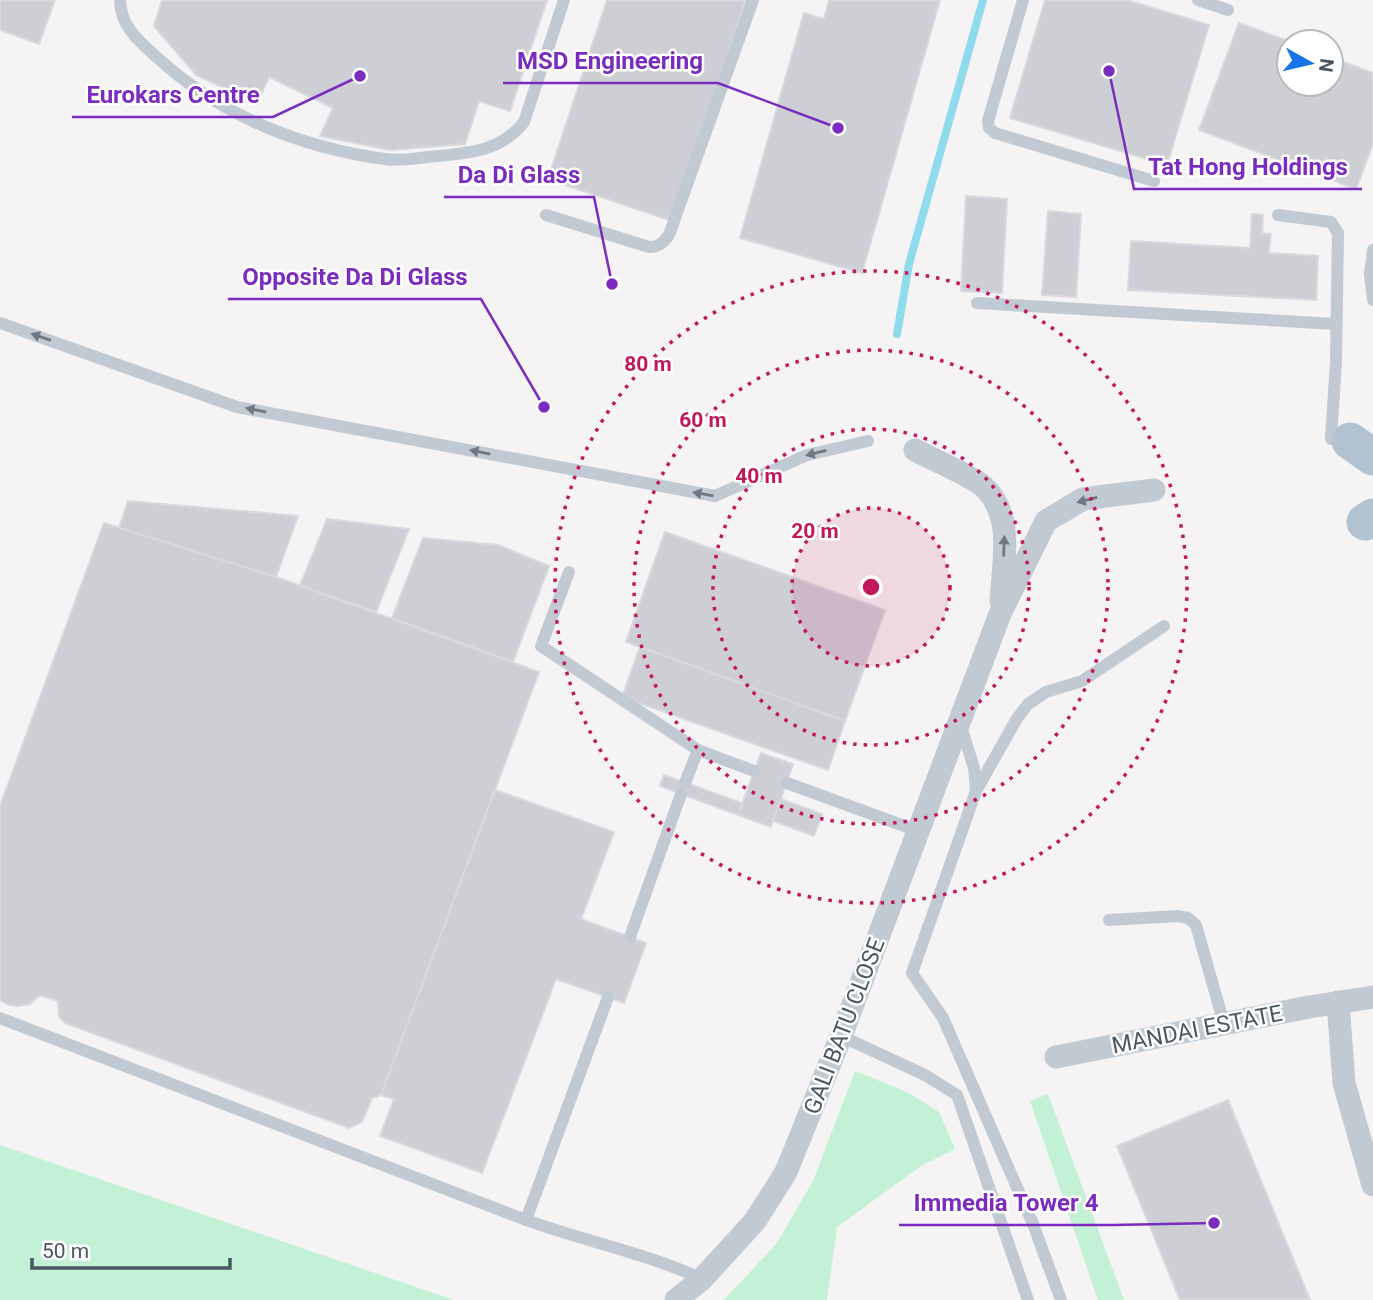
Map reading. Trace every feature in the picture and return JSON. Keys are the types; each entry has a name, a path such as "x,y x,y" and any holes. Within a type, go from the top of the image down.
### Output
{"street":[{"name":"GALI BATU CLOSE","path":"915,450 982,486 1000,509 1006,539 1000,614"},
{"name":"GALI BATU CLOSE","path":"676,1300 702,1279 755,1221 786,1172 841,1036 1000,614 1046,521 1083,499 1154,490"},
{"name":"MANDAI ESTATE","path":"1056,1057 1338,1002 1373,998"},
{"path":"1338,1002 1344,1083 1373,1185"}],"lane":[{"path":"120,0 120,11 132,34 186,83 251,123 307,142 387,160 462,154 497,146 513,136 524,122 564,0"},
{"path":"546,215 649,247 657,247 664,242 669,235 753,0"},
{"path":"1023,0 988,121 989,128 995,133 1154,181"},
{"path":"1198,0 1228,10"},
{"path":"1278,215 1331,222 1338,233 1336,324 1351,445"},
{"path":"1373,250 1370,274 1373,300"},
{"path":"977,303 1336,324"},
{"path":"0,323 237,407 715,496 807,455 868,442"},
{"path":"569,572 541,646 698,750 754,771"},
{"path":"976,791 1028,704 1046,692 1082,681 1164,626"},
{"name":"GALI BATU CLOSE","path":"959,719 974,768 976,791 912,973 943,1018 1033,1224 1061,1300"},
{"path":"630,937 698,750"},
{"path":"787,783 918,831"},
{"path":"1110,920 1177,916 1188,918 1196,925 1224,1024"},
{"path":"526,1220 608,997"},
{"path":"0,1018 526,1220 573,1237 667,1263 702,1279"},
{"path":"841,1036 925,1075 957,1096 1028,1300"}],"green space":[{"path":"855,1071 909,1093 939,1112 955,1149 921,1166 837,1227 827,1300 724,1300 777,1243 813,1181"},
{"path":"1048,1094 1124,1300 1098,1300 1030,1101"},
{"path":"0,1145 454,1300 0,1300"}],"building":[{"path":"0,0 55,0 39,44 0,30"},
{"path":"162,0 547,0 510,111 479,101 465,144 390,150 320,136 333,108 269,77 257,103 196,75 154,26"},
{"path":"607,0 746,0 672,221 548,179"},
{"path":"829,0 940,0 862,273 740,238 804,13 824,19"},
{"path":"1045,0 1127,0 1209,25 1167,165 1010,118"},
{"path":"1239,23 1275,36 1275,98 1345,98 1345,62 1373,73 1373,143 1356,189 1199,130"},
{"path":"966,196 1007,199 1002,293 961,291"},
{"path":"1048,211 1081,214 1076,297 1042,295"},
{"path":"1252,214 1263,215 1262,233 1271,234 1269,253 1318,256 1316,300 1128,290 1131,241 1250,248"},
{"path":"128,501 298,516 276,577 119,528"},
{"path":"327,519 409,529 376,612 300,586"},
{"path":"104,523 276,577 539,672 381,1095 372,1098 362,1122 349,1128 65,1023 59,1016 58,1001 40,995 30,1004 19,1006 0,1000 0,806"},
{"path":"665,532 885,610 845,721 626,642"},
{"path":"423,538 498,545 549,566 513,662 392,618"},
{"path":"640,647 845,721 828,770 622,697"},
{"path":"761,753 793,764 771,827 738,815"},
{"path":"664,775 742,803 738,815 660,786"},
{"path":"495,790 614,832 581,919 646,943 624,1003 556,979 482,1173 380,1136 394,1099 381,1095"},
{"path":"781,799 822,814 814,836 773,821"},
{"path":"1228,1100 1310,1300 1180,1300 1117,1146"}],"waterway":[{"path":"897,334 909,264 983,0"}],"place":[{"name":"Tat Hong Holdings","path":"1109,71"},
{"name":"Eurokars Centre","path":"360,76"},
{"name":"MSD Engineering","path":"838,128"},
{"name":"Da Di Glass","path":"612,284"},
{"name":"Opposite Da Di Glass","path":"544,407"},
{"name":"Immedia Tower 4","path":"1214,1223"}]}
